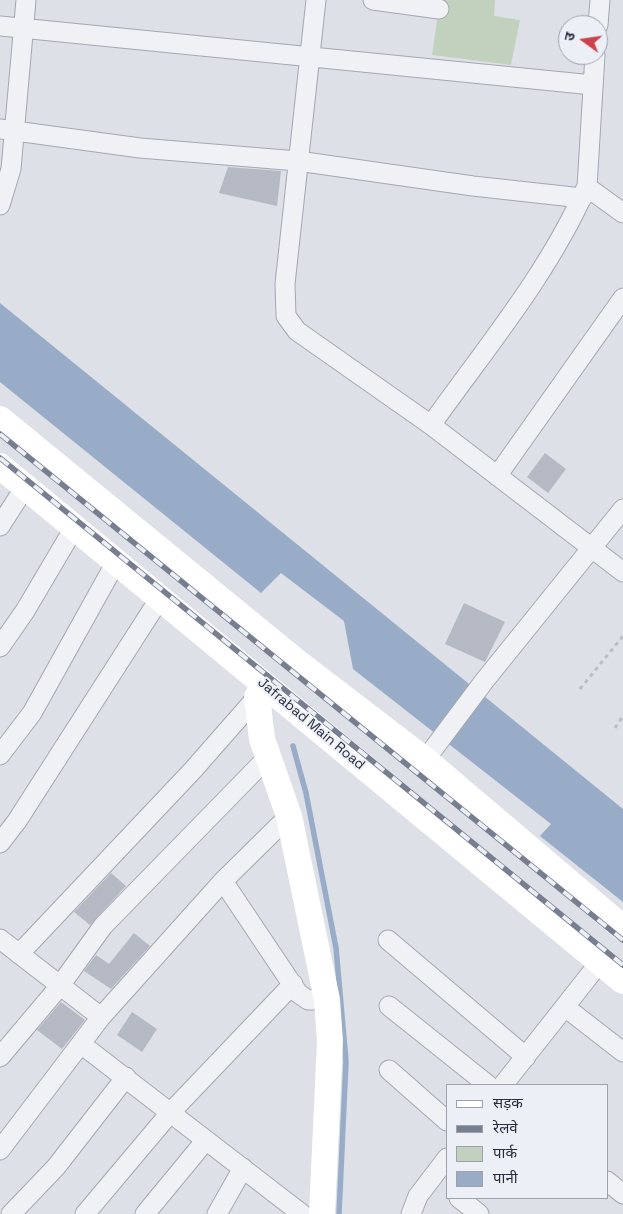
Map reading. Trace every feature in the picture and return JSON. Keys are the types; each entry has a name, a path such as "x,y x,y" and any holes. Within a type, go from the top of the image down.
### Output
{"main road":[{"path":"0,419 297,662 430,752 623,928"},
{"name":"Jafrabad Main Road","path":"0,466 160,598 261,691 623,981"},
{"path":"261,691 259,724 267,758 289,816 326,991 330,1041 322,1214"}],"street":[{"path":"0,205 12,168 7,130 26,0"},
{"path":"316,0 285,284 286,316 297,331 430,425 623,572"},
{"path":"373,0 439,9"},
{"path":"599,15 600,0"},
{"path":"0,26 592,84"},
{"path":"430,425 530,286 570,224 584,193 594,65"},
{"path":"7,130 140,148 298,161 473,186 584,193 623,213"},
{"path":"497,476 623,298"},
{"path":"0,526 25,487"},
{"path":"430,752 485,680 623,509"},
{"path":"0,646 25,611 74,528"},
{"path":"0,756 32,713 116,562"},
{"path":"0,843 17,821 160,598"},
{"path":"18,954 193,770 261,691"},
{"path":"0,1056 59,987 103,926 267,758"},
{"path":"0,1150 101,1017 223,881 289,816"},
{"path":"223,881 298,993 308,1000 314,1000 326,991"},
{"path":"0,939 59,987 101,1017"},
{"path":"388,940 526,1058"},
{"path":"505,1084 600,962"},
{"path":"85,1214 170,1113 293,984"},
{"path":"390,1006 487,1084"},
{"path":"565,1007 623,1052"},
{"path":"81,1044 243,1168 282,1208 302,1214"},
{"path":"388,1070 446,1120"},
{"path":"11,1214 56,1168 126,1077"},
{"path":"145,1214 206,1140"},
{"path":"411,1214 418,1196 440,1182 446,1161"},
{"path":"217,1214 243,1168"},
{"path":"608,1181 623,1194"},
{"path":"460,1199 479,1214"}],"path":[{"path":"580,689 623,636"},
{"path":"615,728 623,716"}],"green space":[{"path":"440,0 495,0 494,16 520,20 511,65 432,55"}],"water":[{"path":"0,303 623,809 623,902 540,836 551,824 353,669 344,621 281,573 261,593 0,382"}],"building":[{"path":"228,167 281,171 277,206 219,193"},
{"path":"545,453 566,469 548,493 527,477"},
{"path":"464,603 505,622 485,662 445,644"},
{"path":"111,873 126,886 90,925 74,912"},
{"path":"134,933 150,946 111,989 84,971 96,955 109,964"},
{"path":"61,1002 85,1020 62,1049 37,1030"},
{"path":"132,1012 157,1029 142,1052 117,1035"}],"waterway":[{"path":"293,746 306,793 336,948 346,1061 339,1214"}],"railway":[{"path":"0,434 623,940"},
{"path":"0,458 623,965"}]}
